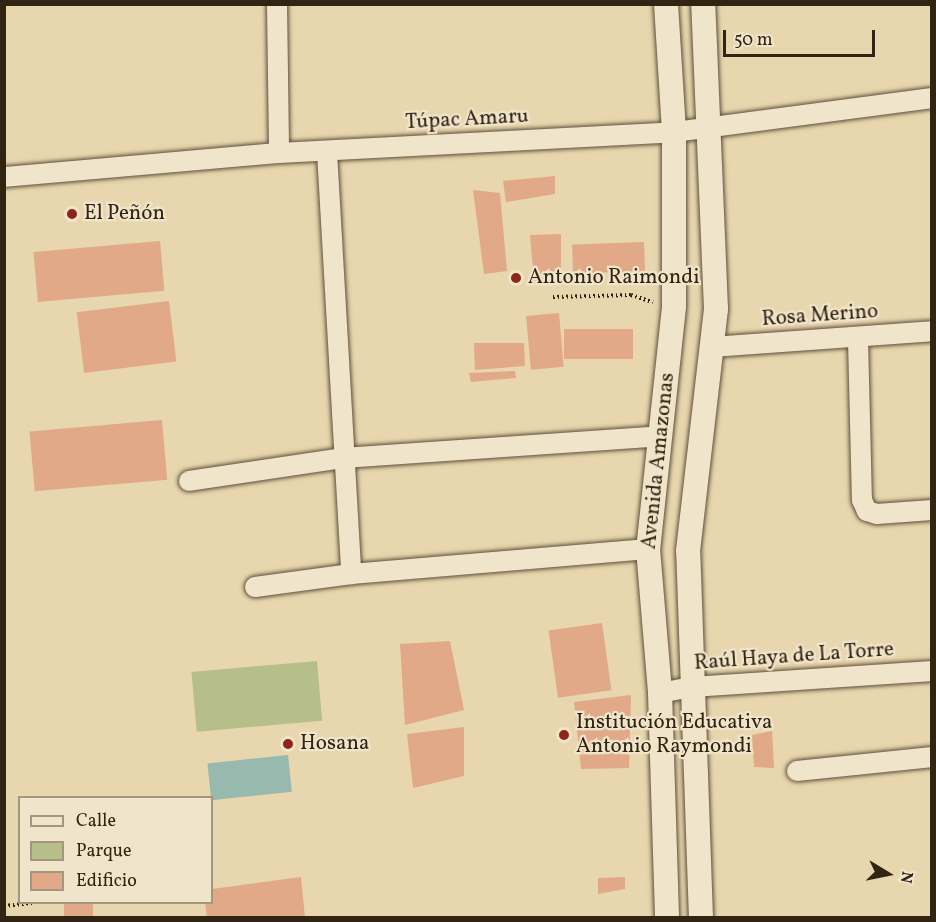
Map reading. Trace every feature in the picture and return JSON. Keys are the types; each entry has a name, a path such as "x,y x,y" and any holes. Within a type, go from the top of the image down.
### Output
{"street":[{"path":"277,4 279,153"},
{"name":"Avenida Amazonas","path":"666,4 674,132 674,307 648,549 660,693 667,918"},
{"name":"Avenida Amazonas","path":"701,918 688,551 716,309 703,4"},
{"name":"Túpac Amaru","path":"4,177 279,153 674,132 932,98"},
{"path":"327,152 342,458 351,574"},
{"name":"Rosa Merino","path":"711,347 858,339 932,331"},
{"path":"858,339 862,500 867,511 877,514 932,510"},
{"path":"189,481 342,458 661,435"},
{"path":"255,586 351,574 648,549"},
{"name":"Raúl Haya de La Torre","path":"660,693 692,687 932,671"},
{"path":"797,771 932,758"}],"path":[{"path":"553,297 631,295 674,307"},
{"path":"4,906 25,904"}],"green space":[{"path":"317,661 322,721 197,732 191,672"}],"water":[{"path":"288,755 292,792 213,800 207,763"}],"building":[{"path":"555,176 555,194 506,202 503,181"},
{"path":"473,190 500,193 507,271 484,274"},
{"path":"561,234 561,282 534,281 530,235"},
{"path":"160,241 164,291 38,302 33,252"},
{"path":"644,242 645,271 573,273 572,245"},
{"path":"169,301 176,362 84,373 77,312"},
{"path":"559,313 564,367 531,370 526,316"},
{"path":"564,329 633,329 633,359 564,359"},
{"path":"474,343 524,343 525,366 475,370"},
{"path":"515,371 516,378 471,382 469,373"},
{"path":"162,420 167,480 35,491 30,432"},
{"path":"602,623 611,690 558,698 549,631"},
{"path":"450,641 464,710 405,725 400,644"},
{"path":"631,695 629,768 581,769 574,702"},
{"path":"464,727 464,776 413,788 407,734"},
{"path":"772,731 774,768 754,767 752,735"},
{"path":"301,877 305,918 207,918 205,904 213,904 213,889"},
{"path":"625,877 625,889 598,894 598,878"},
{"path":"64,904 93,904 93,918 64,918"}],"place":[{"name":"El Peñón","path":"72,214"},
{"name":"Antonio Raimondi","path":"516,278"},
{"name":"Institución Educativa Antonio Raymondi","path":"564,735"},
{"name":"Hosana","path":"288,744"}]}
